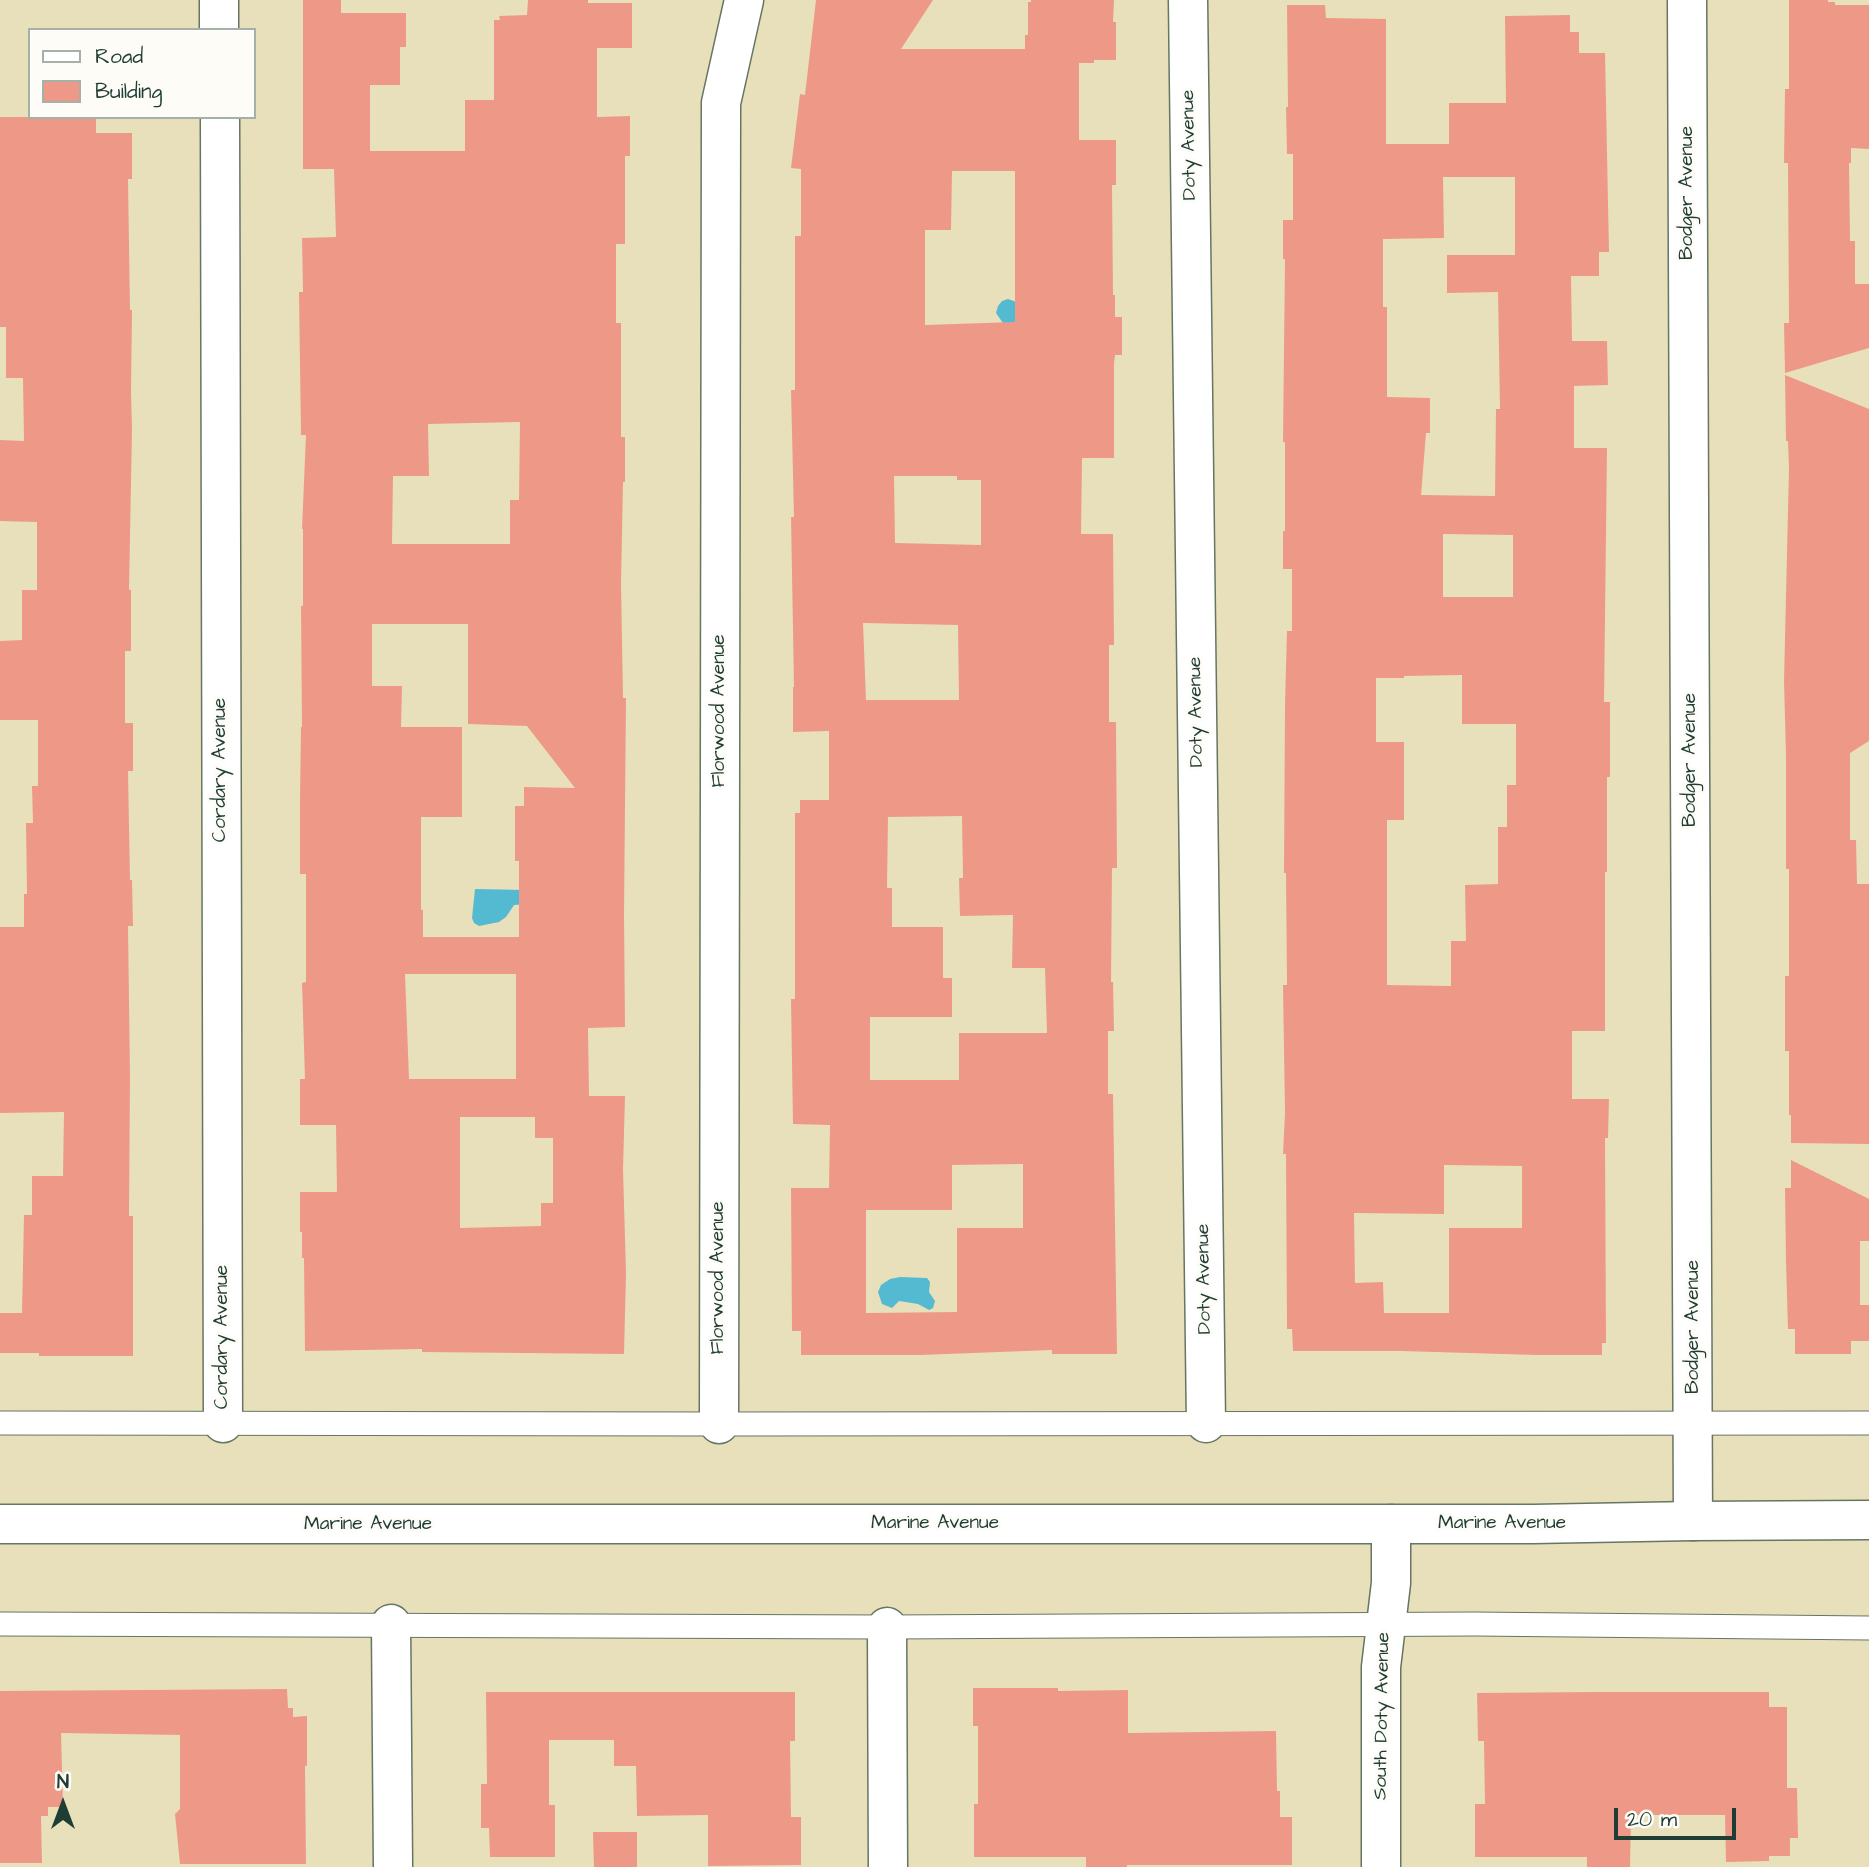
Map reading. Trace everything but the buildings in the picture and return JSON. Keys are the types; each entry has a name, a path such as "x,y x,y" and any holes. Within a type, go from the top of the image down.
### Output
{"street":[{"path":"219,0 219,28"},
{"name":"Florwood Avenue","path":"719,1424 721,103 744,0"},
{"name":"Doty Avenue","path":"1188,0 1206,1423"},
{"name":"Bodger Avenue","path":"1687,0 1693,1521"},
{"name":"Cordary Avenue","path":"220,119 223,1423"},
{"name":"Marine Avenue","path":"0,1524 1533,1524 1869,1520"},
{"name":"South Doty Avenue","path":"1381,1867 1381,1667 1391,1583 1391,1524"},
{"path":"391,1625 393,1867"},
{"path":"887,1627 888,1867"}],"lane":[{"path":"0,1423 1869,1423"},
{"path":"0,1625 1385,1625 1869,1628"}],"water":[{"path":"1002,301 1014,301 1040,324 1014,339 996,313"},
{"path":"475,889 527,890 527,904 514,905 499,922 479,926 472,918"},
{"path":"900,1277 927,1278 930,1282 929,1292 935,1301 933,1308 929,1310 918,1304 899,1301 892,1308 882,1304 878,1292 881,1285"}]}
